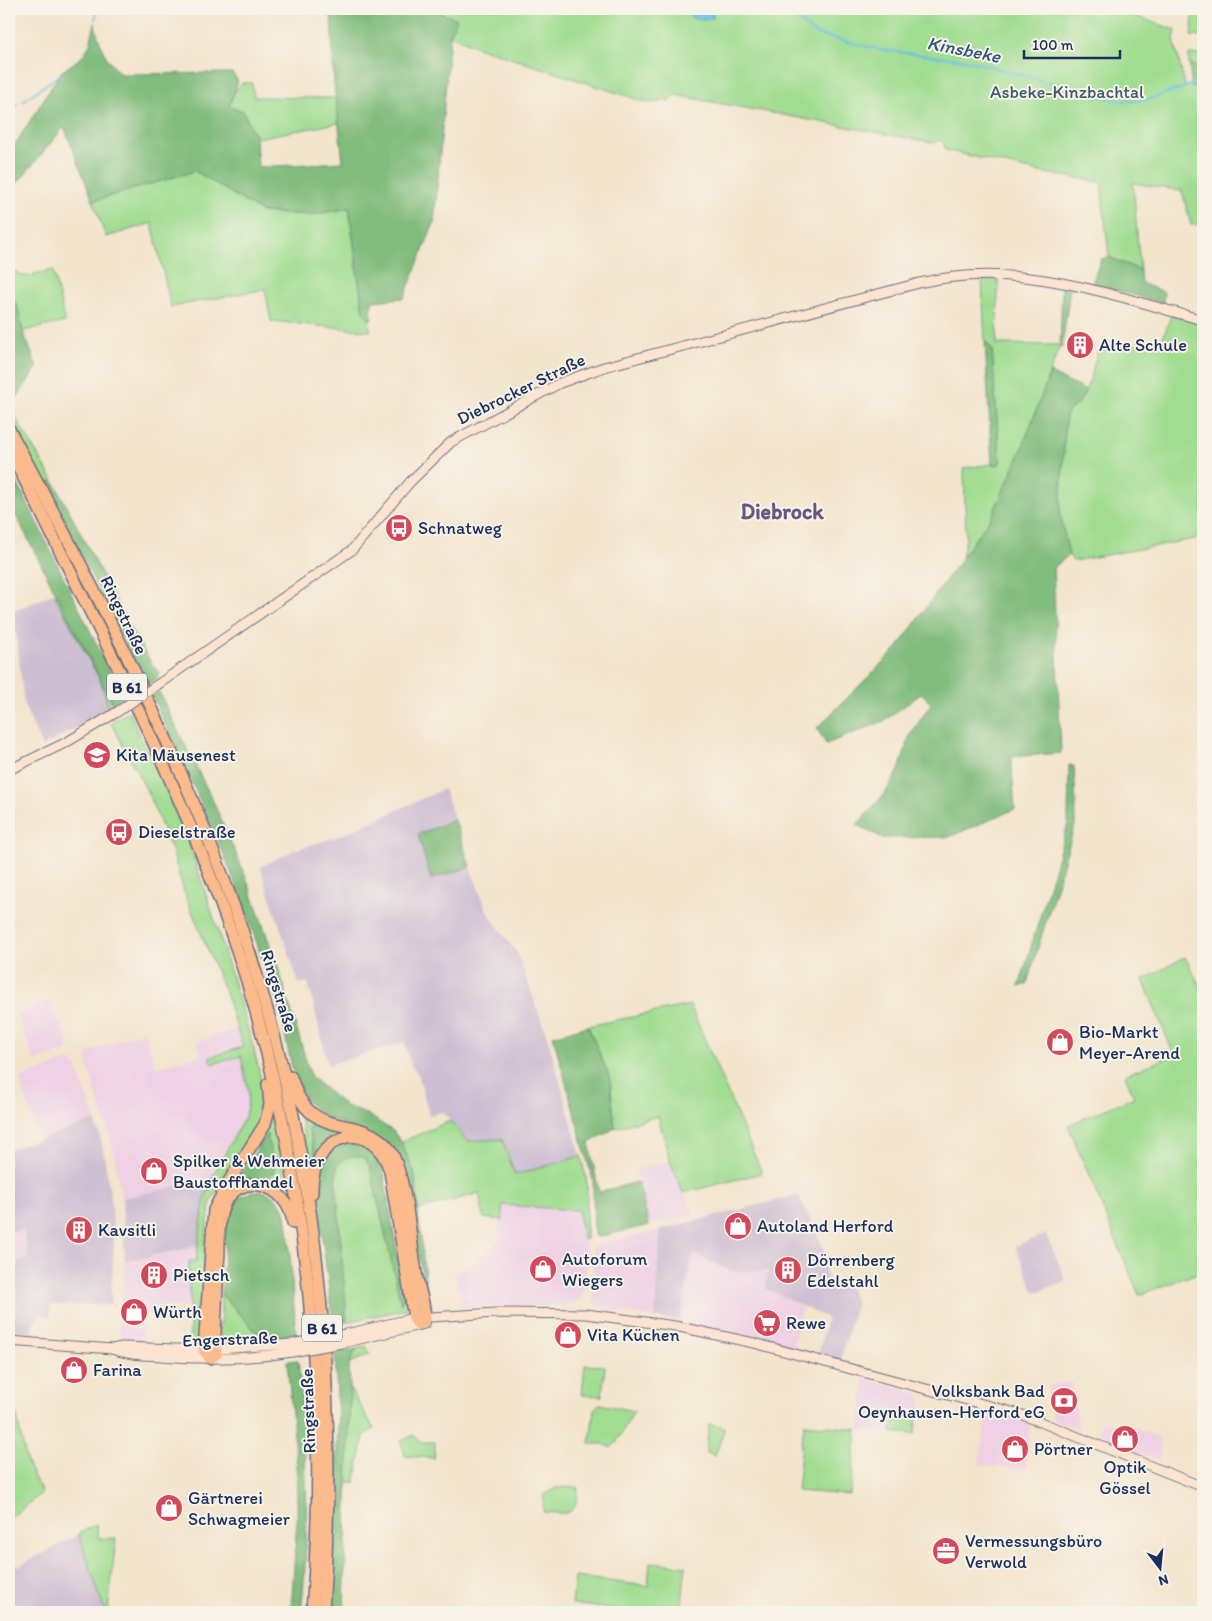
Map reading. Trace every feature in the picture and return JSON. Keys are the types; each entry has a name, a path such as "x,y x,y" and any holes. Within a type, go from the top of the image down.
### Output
{"highway":[{"name":"Ringstraße","path":"9,429 124,654 184,783 240,926 274,1036 296,1133 310,1216 320,1302 326,1395 327,1507 323,1612"},
{"name":"Ringstraße","path":"9,450 107,645 173,787 204,859 229,928 261,1031 288,1148 307,1286 313,1353 316,1519 312,1612"},
{"path":"210,1353 214,1210 228,1183 260,1133 268,1115 270,1095 260,1049 261,1031"},
{"path":"274,1036 282,1048 293,1085 307,1110 334,1125 353,1128 374,1136 387,1146 393,1155 401,1178 420,1320"},
{"path":"310,1216 314,1208 312,1175 321,1152 337,1140 346,1138 358,1138 376,1146 390,1172 420,1320"},
{"path":"210,1353 215,1333 220,1223 226,1203 237,1190 252,1185 260,1185 277,1192 284,1199 292,1218 299,1273 307,1286"}],"main road":[{"name":"Diebrocker Straße","path":"9,770 67,742 117,712 352,550 410,482 451,442 536,395 587,372 919,283 954,276 992,276 1055,280 1203,320"},
{"name":"Engerstraße","path":"9,1341 112,1349 122,1353 152,1356 292,1348 346,1338 420,1320 506,1313 586,1314 710,1332 1023,1415 1203,1488"}],"shaded area":[{"path":"56,592 56,598 101,682 109,709 42,747 24,705 15,621 12,612"},
{"path":"444,789 455,820 418,834 431,879 470,867 488,913 517,953 548,1039 581,1156 514,1176 502,1139 467,1141 443,1112 429,1115 418,1073 412,1067 404,1042 328,1065 308,982 299,984 260,867 294,850 337,837"},
{"path":"50,1000 69,1043 67,1050 35,1062 17,1015"},
{"path":"237,1028 243,1047 210,1057 212,1064 241,1056 249,1094 245,1117 211,1179 122,1198 112,1144 87,1064 87,1055 91,1051 144,1031 156,1068 201,1055 197,1042"},
{"path":"68,1060 76,1065 95,1120 40,1140 19,1079"},
{"path":"95,1120 103,1147 112,1208 114,1237 111,1305 51,1305 50,1316 42,1315 33,1323 32,1333 13,1331 18,1260 27,1258 24,1230 9,1233 9,1150"},
{"path":"670,1161 694,1214 649,1225 635,1169"},
{"path":"211,1179 204,1202 199,1246 125,1261 122,1198"},
{"path":"798,1195 823,1247 828,1286 848,1285 856,1304 840,1362 818,1356 827,1318 766,1289 768,1271 730,1271 693,1253 680,1321 655,1318 660,1230"},
{"path":"502,1205 578,1210 583,1240 586,1239 586,1280 580,1301 560,1305 463,1308 455,1273 477,1261 499,1241 499,1220 503,1219"},
{"path":"24,1230 27,1258 19,1260 18,1278 9,1279 9,1233"},
{"path":"660,1230 655,1318 603,1307 594,1302 593,1248 600,1244"},
{"path":"1046,1234 1066,1281 1035,1293 1015,1246"},
{"path":"199,1246 196,1261 189,1261 190,1308 155,1305 153,1316 144,1315 141,1342 123,1338 119,1332 125,1261"},
{"path":"693,1253 730,1271 768,1271 766,1289 802,1307 792,1349 680,1321"},
{"path":"864,1379 918,1393 921,1403 916,1435 860,1430"},
{"path":"1071,1382 1079,1429 1053,1419 1048,1386"},
{"path":"997,1412 1030,1423 1026,1469 979,1465 986,1418 990,1413"},
{"path":"1101,1422 1134,1427 1159,1438 1160,1462 1100,1437"},
{"path":"79,1534 105,1612 9,1612 9,1555 19,1566"}],"green space":[{"path":"331,9 430,9 457,19 450,35 434,223 404,298 372,301 371,320 363,312 349,208 311,215 262,212 195,171 93,201 64,127 9,193 9,154 61,72 83,56 90,44 95,23 104,51 111,64 121,74 232,73 238,81 229,107 243,111 256,138 258,167 343,162 334,83"},
{"name":"Asbeke-Kinzbachtal","path":"404,9 1113,9 1176,30 1174,40 1185,86 1197,82 1203,84 1203,236 1200,224 1191,225 1182,191 1133,183 1140,270 1109,257 1101,182 1039,172 945,150 944,143 939,140 934,143 675,95 668,101 648,103 477,47 450,35 453,29"},
{"path":"1194,9 1203,9 1203,37 1191,36"},
{"path":"1189,54 1203,55 1203,70 1189,63"},
{"path":"1189,63 1203,70 1203,87 1192,88"},
{"path":"242,83 252,83 254,97 336,98 339,123 256,138 243,111 229,107 231,96"},
{"path":"195,171 262,212 311,215 349,208 363,312 369,318 370,331 271,321 265,289 171,307 152,223 106,237 93,201"},
{"path":"1109,257 1140,270 1141,283 1164,292 1163,303 1092,284 1101,259"},
{"path":"9,269 24,276 34,276 34,274 53,270 65,322 23,331 17,305 9,296"},
{"path":"982,280 998,280 997,344 1060,345 1022,449 992,516 962,557 966,539 964,468 1000,463 992,349 985,341"},
{"path":"1062,287 1070,288 1062,347 1060,345"},
{"path":"9,296 17,304 23,331 37,367 13,403 9,397"},
{"path":"1171,315 1203,324 1203,532 1195,539 1073,561 1069,555 1060,514 1066,414 1080,400 1088,385 1098,350 1162,341"},
{"path":"985,341 992,349 1000,464 992,465"},
{"path":"1050,373 1086,391 1080,401 1066,414 1060,514 1069,555 1053,568 1061,753 1011,757 1015,809 949,837 883,838 857,825 886,792 899,770 910,735 931,704 922,693 884,721 826,744 817,728 898,647 992,516 1022,449"},
{"path":"9,407 54,482 45,482 22,446 13,427"},
{"path":"9,466 124,700 114,706 9,502"},
{"path":"45,482 54,482 132,632 152,664 160,673 157,678 146,685"},
{"path":"56,592 114,706 109,709 101,682 56,598"},
{"path":"159,692 213,801 246,877 280,973 311,1077 346,1106 368,1115 393,1131 401,1142 414,1172 428,1306 400,1159 391,1148 380,1140 339,1123 313,1108 299,1088 292,1067 277,1002 250,923 204,808 152,696"},
{"path":"129,711 188,840 253,1046 263,1088 262,1115 258,1126 211,1201 205,1242 201,1334 190,1343 189,1261 196,1261 204,1202 211,1179 245,1117 249,1094 241,1056 212,1064 210,1057 243,1047 225,992 184,892 172,850 146,789 111,723"},
{"path":"1069,765 1074,766 1075,825 1027,984 1019,987 1068,823"},
{"path":"455,820 470,867 431,879 418,834"},
{"path":"1185,957 1203,992 1203,1271 1139,1295 1068,1125 1134,1097 1125,1075 1174,1055 1143,980"},
{"path":"690,1005 762,1173 683,1193 670,1161 658,1116 615,1128 610,1078 588,1026"},
{"path":"588,1026 610,1078 615,1128 589,1143 599,1192 638,1182 649,1225 598,1237 594,1235 593,1181 553,1036"},
{"path":"297,1100 322,1123 311,1124 309,1130 315,1155 310,1169"},
{"path":"273,1108 289,1202 270,1183 253,1180 267,1135 256,1148"},
{"path":"450,1121 467,1141 502,1139 515,1175 581,1156 587,1183 586,1239 583,1240 578,1210 502,1205 503,1220 484,1218 479,1193 419,1210 414,1172 401,1142"},
{"path":"322,1123 332,1128 339,1136 315,1155 309,1130 311,1124"},
{"path":"267,1134 275,1172 267,1179 241,1182 228,1193"},
{"path":"348,1143 368,1149 382,1163 404,1293 401,1304 370,1167 365,1158 353,1156 346,1158 337,1166 336,1182 347,1322 333,1325 317,1191 320,1163 337,1146"},
{"path":"355,1155 365,1158 370,1167 401,1302 404,1293 407,1309 347,1322 336,1182 337,1166 345,1157"},
{"path":"252,1191 266,1192 276,1198 285,1210 296,1335 275,1338 258,1334 221,1294 227,1218 234,1201"},
{"path":"221,1294 258,1334 275,1338 231,1342 222,1339 218,1327 221,1322"},
{"path":"366,1346 370,1354 349,1364 356,1349"},
{"path":"356,1349 349,1364 344,1612 330,1612 338,1424 335,1353"},
{"path":"298,1360 305,1454 307,1518 301,1612 291,1612 297,1519 297,1467 287,1361"},
{"path":"585,1365 605,1366 602,1396 582,1395"},
{"path":"350,1388 374,1429 364,1435 355,1483 347,1481"},
{"path":"599,1404 634,1411 616,1443 611,1448 604,1444 590,1444 594,1409"},
{"path":"893,1412 917,1414 915,1434 891,1432 896,1416 893,1415"},
{"path":"16,1413 27,1463 42,1493 9,1519 9,1417"},
{"path":"709,1424 725,1427 715,1456 706,1452"},
{"path":"804,1424 857,1429 850,1495 797,1491"},
{"path":"414,1435 420,1442 435,1442 434,1458 405,1456 401,1441"},
{"path":"578,1487 575,1504 570,1512 543,1512 544,1495 556,1488"},
{"path":"96,1524 99,1539 116,1538 108,1612 105,1612 79,1534"},
{"path":"650,1562 686,1566 681,1612 636,1612 572,1604 575,1577 648,1586"}],"water":[{"path":"685,9 703,9 713,14 713,18 704,20 693,18"}],"waterway":[{"path":"95,20 98,9"},
{"name":"Kinsbeke","path":"783,9 816,34 881,50 966,60 1118,101 1143,101 1197,83 1203,84"},
{"path":"23,101 58,76"},
{"path":"9,109 17,104"}],"place":[{"name":"Alte Schule","path":"1080,345"},
{"name":"Schnatweg","path":"399,528"},
{"name":"Kita Mäusenest","path":"97,755"},
{"name":"Dieselstraße","path":"119,832"},
{"name":"Bio-Markt Meyer-Arend","path":"1060,1042"},
{"name":"Spilker & Wehmeier Baustoffhandel","path":"154,1171"},
{"name":"Autoland Herford","path":"738,1226"},
{"name":"Kavsitli","path":"79,1230"},
{"name":"Autoforum Wiegers","path":"543,1269"},
{"name":"Dörrenberg Edelstahl","path":"788,1270"},
{"name":"Pietsch","path":"154,1275"},
{"name":"Würth","path":"134,1312"},
{"name":"Rewe","path":"767,1323"},
{"name":"Vita Küchen","path":"568,1335"},
{"name":"Farina","path":"74,1370"},
{"name":"Volksbank Bad Oeynhausen-Herford eG","path":"1064,1401"},
{"name":"Optik Gössel","path":"1125,1439"},
{"name":"Pörtner","path":"1015,1449"},
{"name":"Gärtnerei Schwagmeier","path":"169,1508"},
{"name":"Vermessungsbüro Verwold","path":"946,1551"}],"district":[{"name":"Diebrock","path":"782,511"}]}
